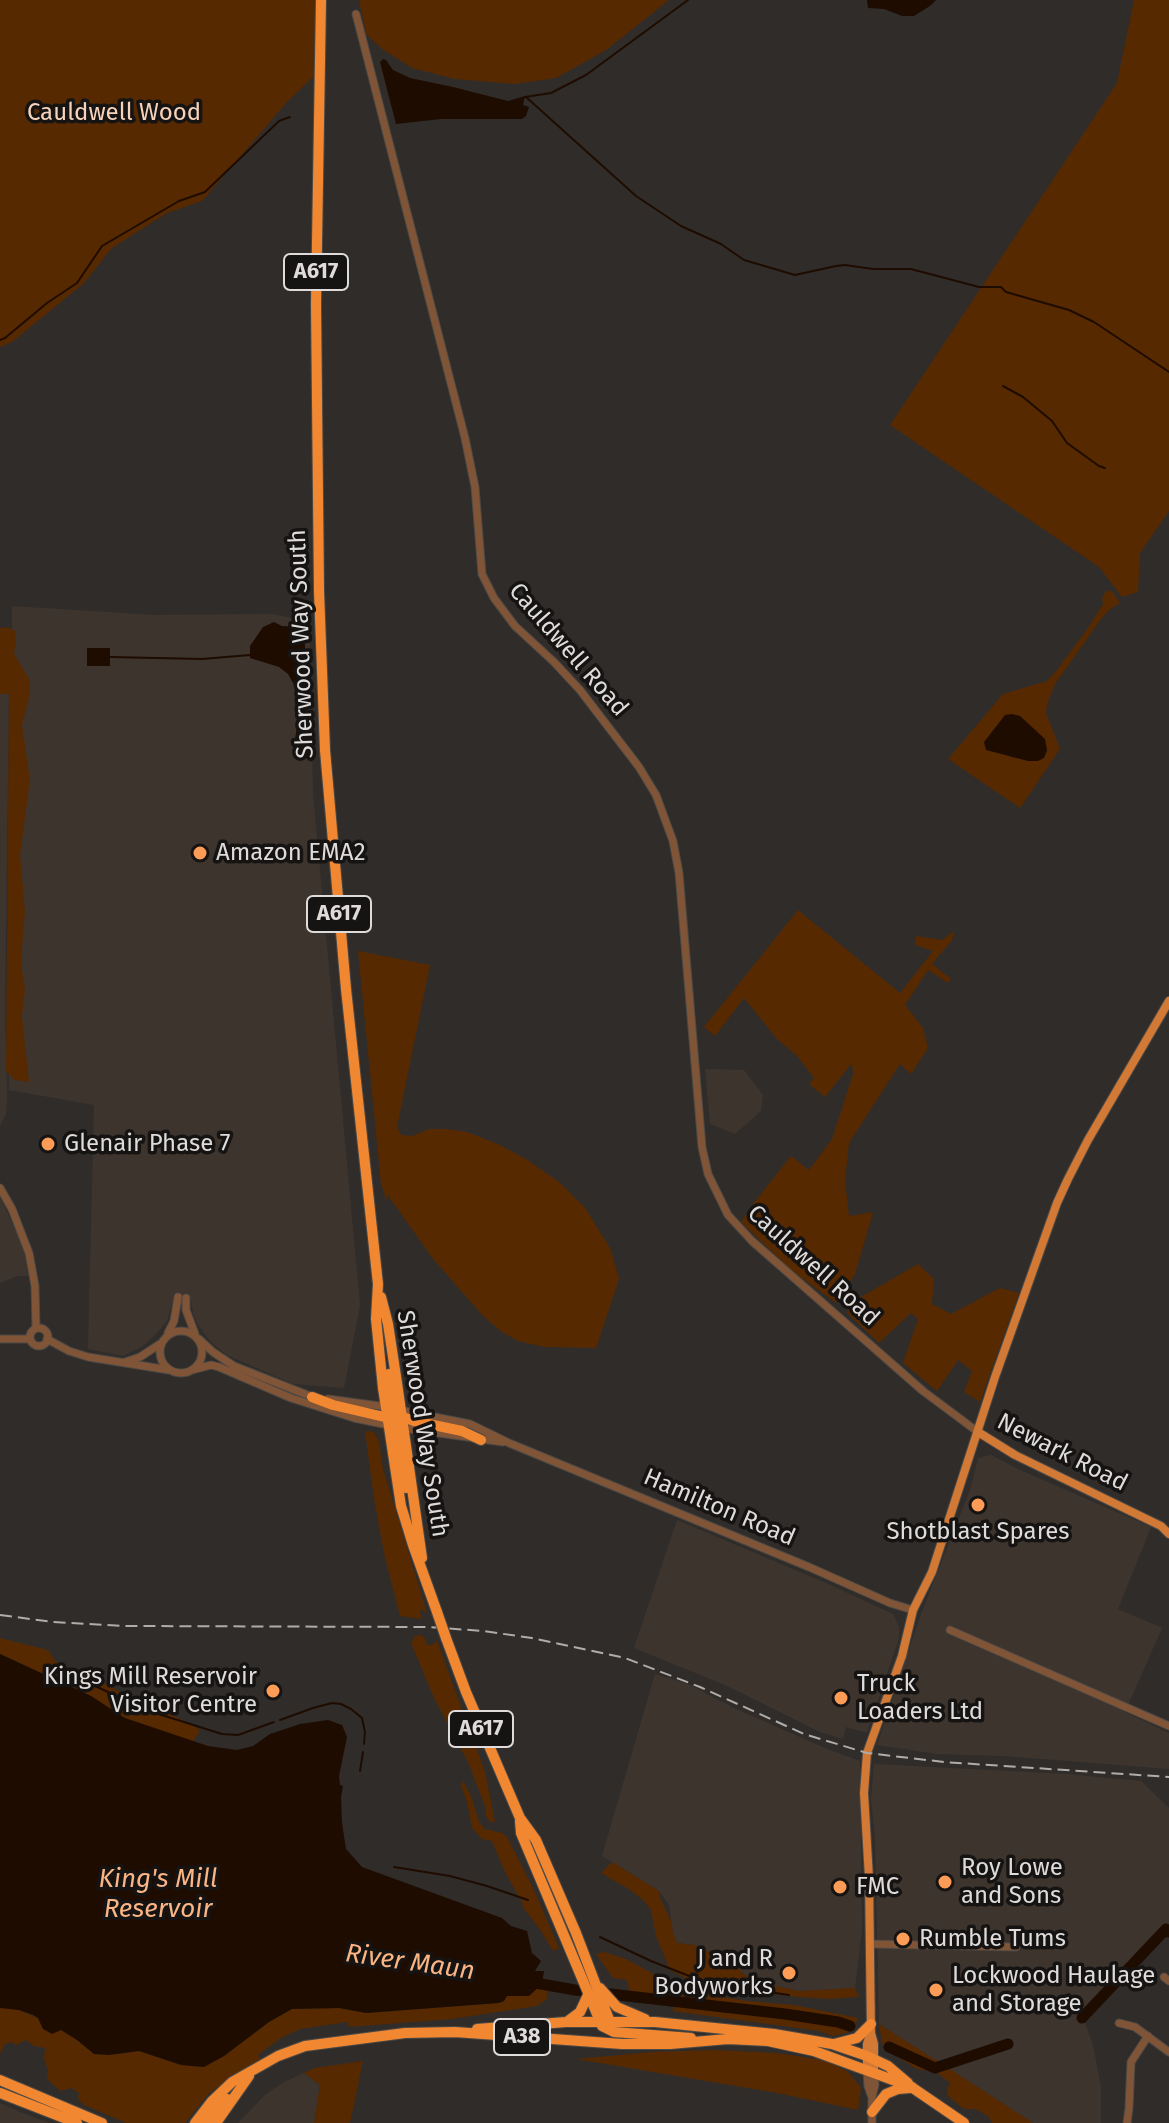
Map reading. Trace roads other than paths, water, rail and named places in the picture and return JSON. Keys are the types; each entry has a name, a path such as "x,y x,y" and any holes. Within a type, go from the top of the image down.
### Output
{"highway":[{"name":"Sherwood Way South","path":"321,0 316,304 318,575 325,750 346,989 378,1284 388,1324 394,1417 413,1545 446,1638 520,1818 521,1833 570,1936 608,2002"},
{"name":"Sherwood Way South","path":"378,1284 376,1319 423,1572"},
{"path":"312,1397 333,1405 462,1431 481,1440"},
{"name":"Sherwood Way South","path":"570,1936 589,1998 606,2024"},
{"path":"566,2022 580,2012 589,1998"},
{"name":"A617","path":"606,2024 608,2002 655,2022"},
{"name":"A38","path":"195,2123 232,2082 278,2056 305,2046 382,2035 566,2022 688,2024 832,2044 871,2065"},
{"path":"589,2041 602,2035 606,2024 622,2033 713,2040"},
{"path":"832,2044 857,2038 871,2029"},
{"name":"A38","path":"455,2032 645,2045 713,2040 791,2045 891,2068 912,2087 964,2123"},
{"name":"A38","path":"238,2091 253,2071"},
{"path":"0,2080 102,2123"},
{"path":"872,2118 886,2094 912,2087"},
{"path":"206,2123 221,2103 238,2091"},
{"path":"216,2123 238,2091"},
{"path":"0,2093 77,2123"}],"main road":[{"path":"871,2065 874,2044 871,2029 864,1793 867,1753 902,1656 913,1610 932,1572 995,1377 1068,1179 1169,1001"},
{"name":"Newark Road","path":"978,1432 1015,1455 1161,1526 1169,1534"}],"street":[{"name":"Cauldwell Road","path":"356,14 465,438 475,487 482,574 494,598 515,626 580,690 639,767 656,795 673,841 679,873 702,1147 712,1184 728,1215 752,1241 923,1391 978,1432"},
{"path":"0,1188 12,1209 29,1253 35,1286 36,1328"},
{"path":"171,1370 160,1357 164,1339 182,1298 202,1348 202,1356 192,1370"},
{"path":"36,1328 45,1330 47,1339 38,1346 30,1339 30,1333 36,1328"},
{"path":"123,1362 140,1357 180,1330 188,1331 234,1366 312,1397"},
{"path":"0,1339 30,1339"},
{"name":"Hamilton Road","path":"47,1339 79,1354 183,1373 211,1365 219,1367 291,1398 328,1410 470,1424 890,1603 913,1610"},
{"name":"Hamilton Road","path":"481,1440 509,1443"},
{"path":"950,1630 1169,1726"},
{"path":"870,1944 1016,1947"},
{"path":"1119,2023 1135,2027 1169,2052"},
{"path":"1127,2123 1131,2062 1148,2036"},
{"path":"871,2065 868,2086 872,2097 872,2118"}],"water":[{"path":"867,0 936,0 914,16 902,16 884,9 868,8"},
{"path":"383,59 393,70 410,78 508,101 525,96 523,105 529,107 526,116 522,119 441,119 396,124 380,62"},
{"path":"274,622 303,631 301,717 296,716 296,688 288,674 279,667 250,658 250,646 263,627"},
{"path":"87,648 110,648 110,666 87,666"},
{"path":"1005,715 1020,716 1045,739 1047,750 1044,758 1028,761 986,750 984,742"},
{"name":"King's Mill Reservoir","path":"0,1654 91,1696 125,1718 208,1746 237,1750 253,1746 270,1734 300,1724 328,1720 342,1725 347,1737 339,1776 340,1785 343,1786 342,1823 346,1849 362,1867 502,1918 511,1926 527,1931 532,1953 541,1961 535,1971 544,1971 542,1984 529,1996 507,1996 499,2003 366,2013 339,2008 292,2009 204,2067 181,2065 139,2051 94,2054 61,2030 52,2034 43,2029 33,2015 0,2008"}],"waterway":[{"path":"525,97 551,93 586,75 688,0"},
{"path":"526,97 636,196 681,226 721,244 744,260 795,275 845,265 911,269 979,287 1001,287 1006,292 1069,310 1094,322 1169,372"},
{"path":"0,340 77,283 102,246 179,201 205,192 279,121 290,117"},
{"path":"1003,386 1023,397 1052,421 1067,443 1105,468"},
{"path":"110,657 202,659 250,655"},
{"path":"295,750 299,717"},
{"path":"55,1667 146,1710 222,1734 238,1735 274,1722"},
{"path":"280,1720 332,1703 341,1704 362,1718 364,1744"},
{"path":"360,1771 363,1752"},
{"path":"394,1867 450,1876 528,1900"},
{"name":"River Maun","path":"1082,2018 1166,1929 1169,1932"},
{"path":"600,1937 707,1983 789,1995"},
{"name":"River Maun","path":"530,1982 785,2014 850,2026"},
{"name":"River Maun","path":"889,2047 935,2068 1008,2044"}],"railway":[{"path":"0,1615 126,1626 428,1627 483,1631 625,1658 700,1687 804,1734 867,1753 944,1762 1169,1777"}],"place":[{"name":"Amazon EMA2","path":"200,853"},
{"name":"Glenair Phase 7","path":"48,1144"},
{"name":"Shotblast Spares","path":"978,1505"},
{"name":"Kings Mill Reservoir Visitor Centre","path":"273,1691"},
{"name":"Truck Loaders Ltd","path":"841,1698"},
{"name":"Roy Lowe and Sons","path":"945,1882"},
{"name":"FMC","path":"840,1887"},
{"name":"Rumble Tums","path":"903,1939"},
{"name":"J and R Bodyworks","path":"789,1973"},
{"name":"Lockwood Haulage and Storage","path":"936,1990"}],"park label":[{"name":"Cauldwell Wood","path":"114,113"}]}
